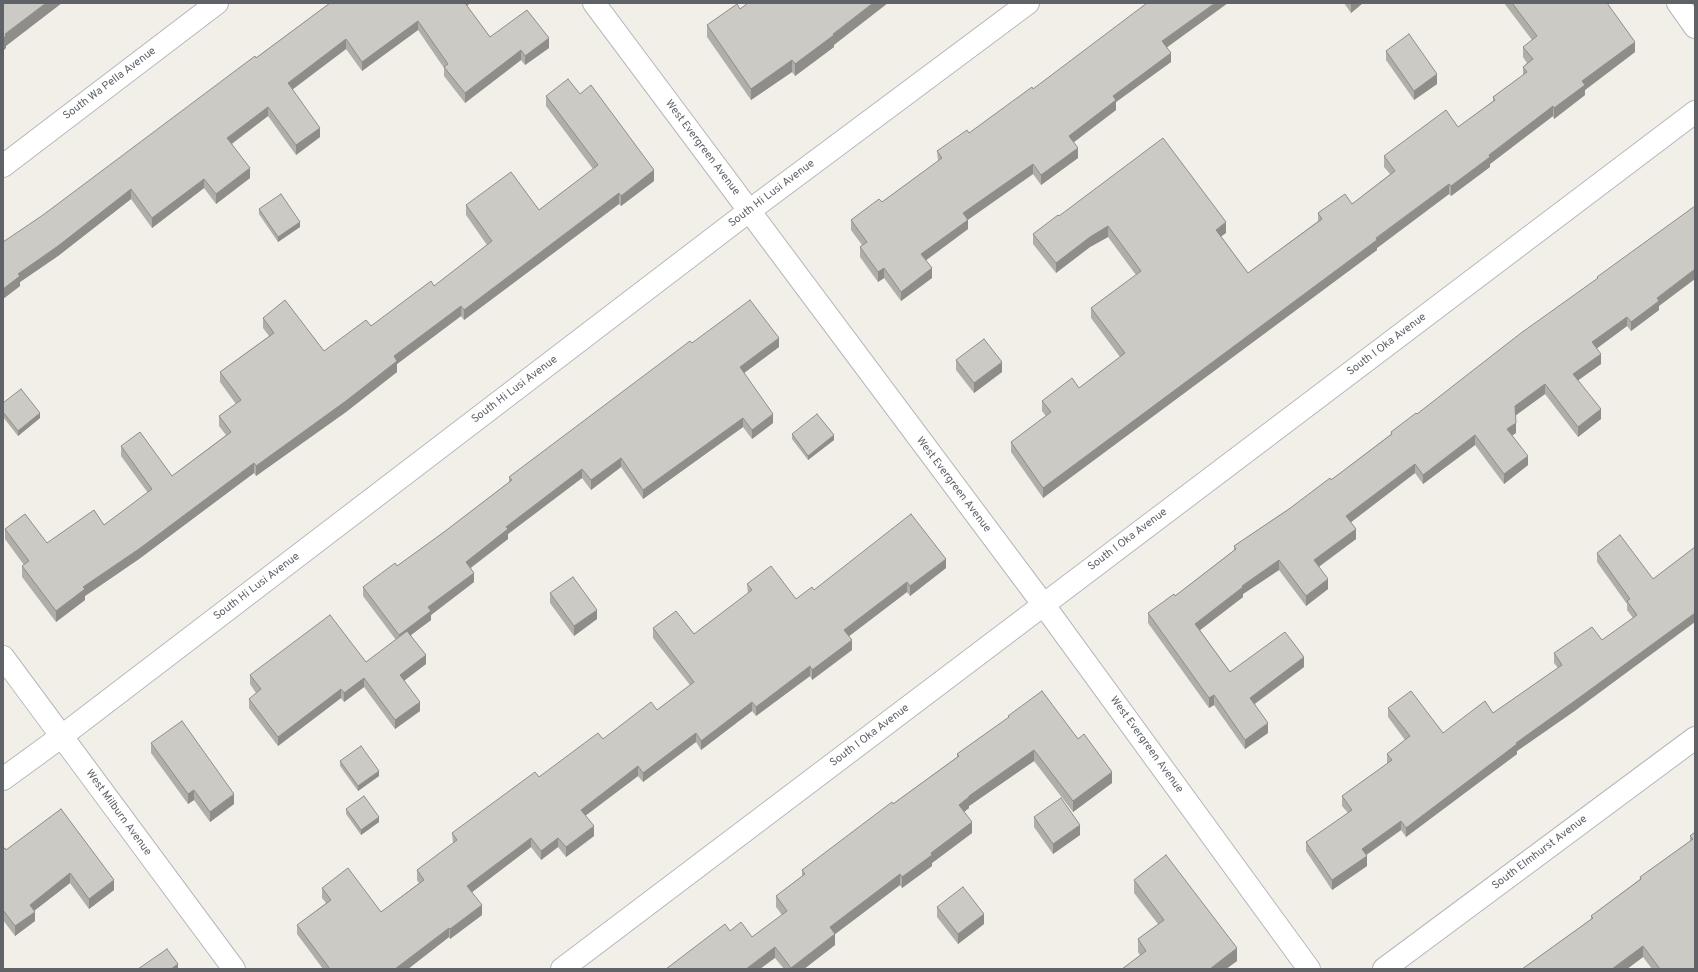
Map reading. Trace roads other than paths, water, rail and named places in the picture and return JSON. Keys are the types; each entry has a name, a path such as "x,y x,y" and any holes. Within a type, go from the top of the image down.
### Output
{"street":[{"name":"South Wa Pella Avenue","path":"3,166 217,3"},
{"name":"West Evergreen Avenue","path":"594,3 1043,604 1309,969"},
{"name":"South Hi Lusi Avenue","path":"3,779 62,736 749,211 1028,3"},
{"path":"1678,3 1695,27"},
{"name":"South I Oka Avenue","path":"562,969 1695,112"},
{"name":"West Milburn Avenue","path":"3,657 234,969"},
{"name":"South Elmhurst Avenue","path":"1384,969 1695,738"}]}
